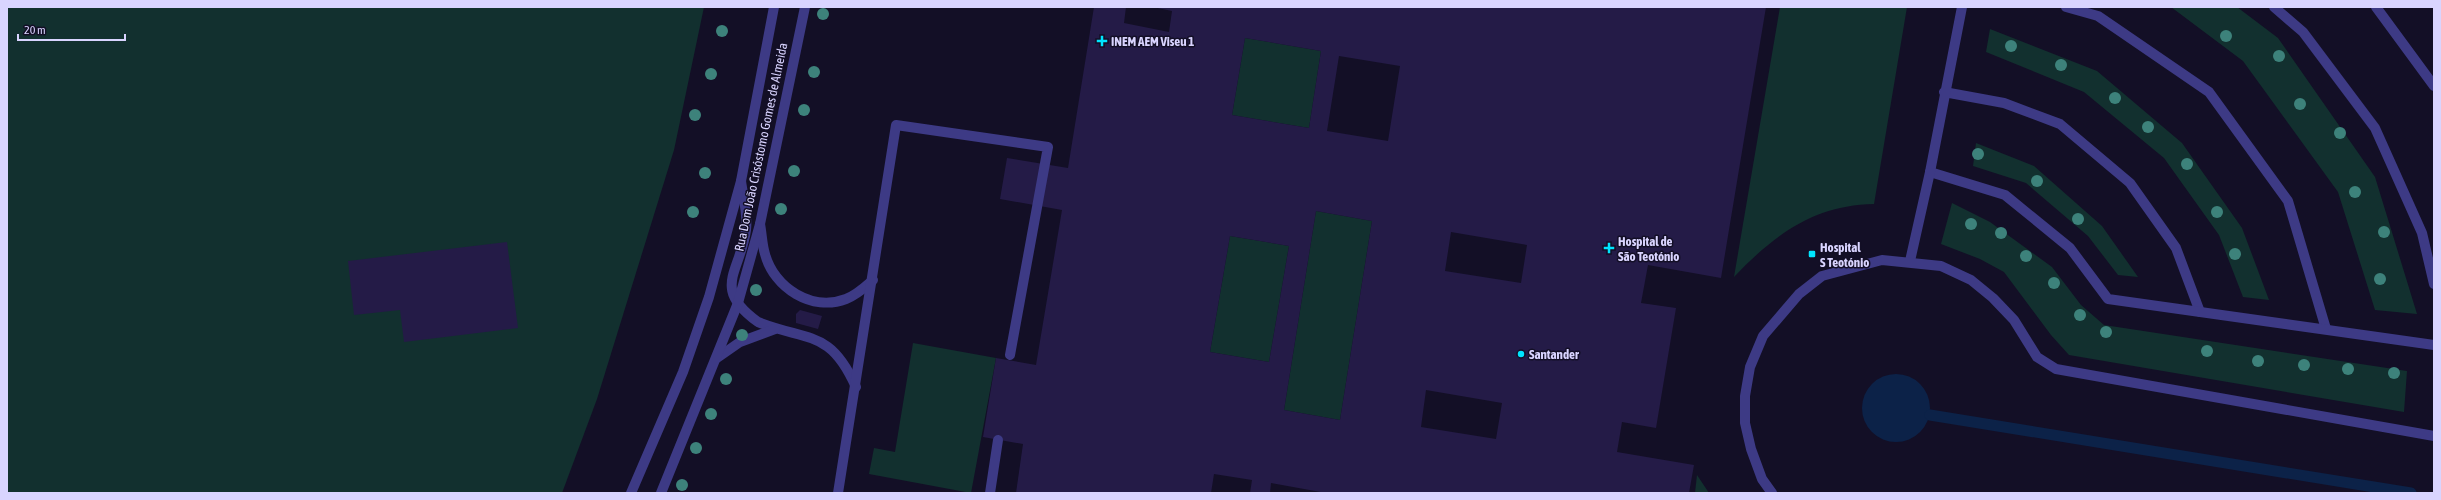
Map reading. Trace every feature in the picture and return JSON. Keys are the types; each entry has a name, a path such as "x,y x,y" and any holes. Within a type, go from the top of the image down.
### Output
{"street":[{"name":"Rua Dom João Crisóstomo Gomes de Almeida","path":"631,493 683,372 709,298 741,181 774,7"},
{"name":"Rua Dom João Crisóstomo Gomes de Almeida","path":"661,493 738,303 760,224 805,7"},
{"path":"1910,261 1930,172 1944,92 1962,7"},
{"path":"2066,7 2098,16 2209,92 2288,201 2326,330"},
{"path":"2274,7 2303,32 2375,128 2422,233 2434,284"},
{"path":"2376,7 2434,86"},
{"path":"1944,92 2004,103 2060,124 2130,183 2176,248 2200,312"},
{"path":"838,493 873,280 896,126 1048,147 1010,355"},
{"path":"1930,172 2005,195 2070,248 2108,300 2434,345"},
{"path":"741,181 746,229 731,280 732,293 738,303 758,322 775,329 823,342 837,354 849,370 856,387"},
{"path":"760,224 765,255 775,275 791,292 803,298 818,303 833,303 856,294 873,280"},
{"path":"1772,493 1760,473 1751,449 1745,423 1745,396 1750,367 1763,336 1799,294 1822,276 1882,260 1910,261 1941,266 1971,280 1993,298 2014,320 2037,357 2056,369 2434,436"},
{"path":"717,358 740,342 775,329"},
{"path":"990,493 998,440"}],"green space":[{"path":"7,7 704,7 674,150 597,399 562,493 7,493"},
{"path":"1780,7 1907,7 1874,204 1832,210 1814,216 1796,225 1764,248 1734,277"},
{"path":"2171,7 2237,7 2278,38 2375,177 2417,314 2375,310 2338,192 2243,61"},
{"path":"1990,29 2097,71 2182,143 2242,228 2269,300 2243,297 2219,235 2164,158 2084,92 1986,52"},
{"path":"1245,38 1321,51 1309,128 1232,115"},
{"path":"1976,143 2034,166 2102,226 2138,277 2118,275 2088,236 2026,183 1973,166"},
{"path":"1952,203 1990,222 2052,267 2081,305 2104,325 2407,371 2404,412 2069,355 2051,335 2004,272 1980,259 1941,244"},
{"path":"1316,211 1372,221 1340,420 1284,410"},
{"path":"1230,236 1289,246 1269,362 1210,352"},
{"path":"913,343 996,358 971,493 869,474 874,448 895,452"},
{"path":"1697,475 1709,493 1695,493"}],"water":[{"path":"1889,374 1903,374 1915,380 1924,389 1930,401 1928,421 1920,432 1909,440 1903,442 1889,442 1883,440 1872,432 1864,421 1862,415 1862,401 1864,395 1872,384 1883,376"}],"building":[{"path":"1094,7 1126,7 1124,23 1169,32 1172,11 1153,7 1766,7 1721,278 1648,265 1641,303 1676,308 1656,428 1622,422 1617,452 1694,465 1689,493 1326,493 1271,483 1270,493 1250,493 1252,480 1214,474 1211,493 1016,493 1023,444 983,437 996,358 1036,365 1062,210 1000,199 1007,158 1068,168","holes":["1245,38 1321,51 1309,128 1232,115","1339,56 1400,66 1388,141 1327,131","1316,211 1372,221 1340,420 1284,410","1451,232 1527,245 1521,283 1445,271","1230,236 1289,246 1269,362 1210,352","1426,390 1502,403 1496,439 1421,427"]},
{"path":"507,242 518,328 404,342 400,310 354,315 348,261"},
{"path":"800,310 822,316 818,329 796,323 796,314"}],"waterway":[{"path":"1930,415 2411,493"}],"place":[{"name":"INEM AEM Viseu 1","path":"1102,41"},
{"name":"Hospital de São Teotónio","path":"1609,248"},
{"name":"Hospital S Teotónio","path":"1812,254"},
{"name":"Santander","path":"1521,354"}]}
